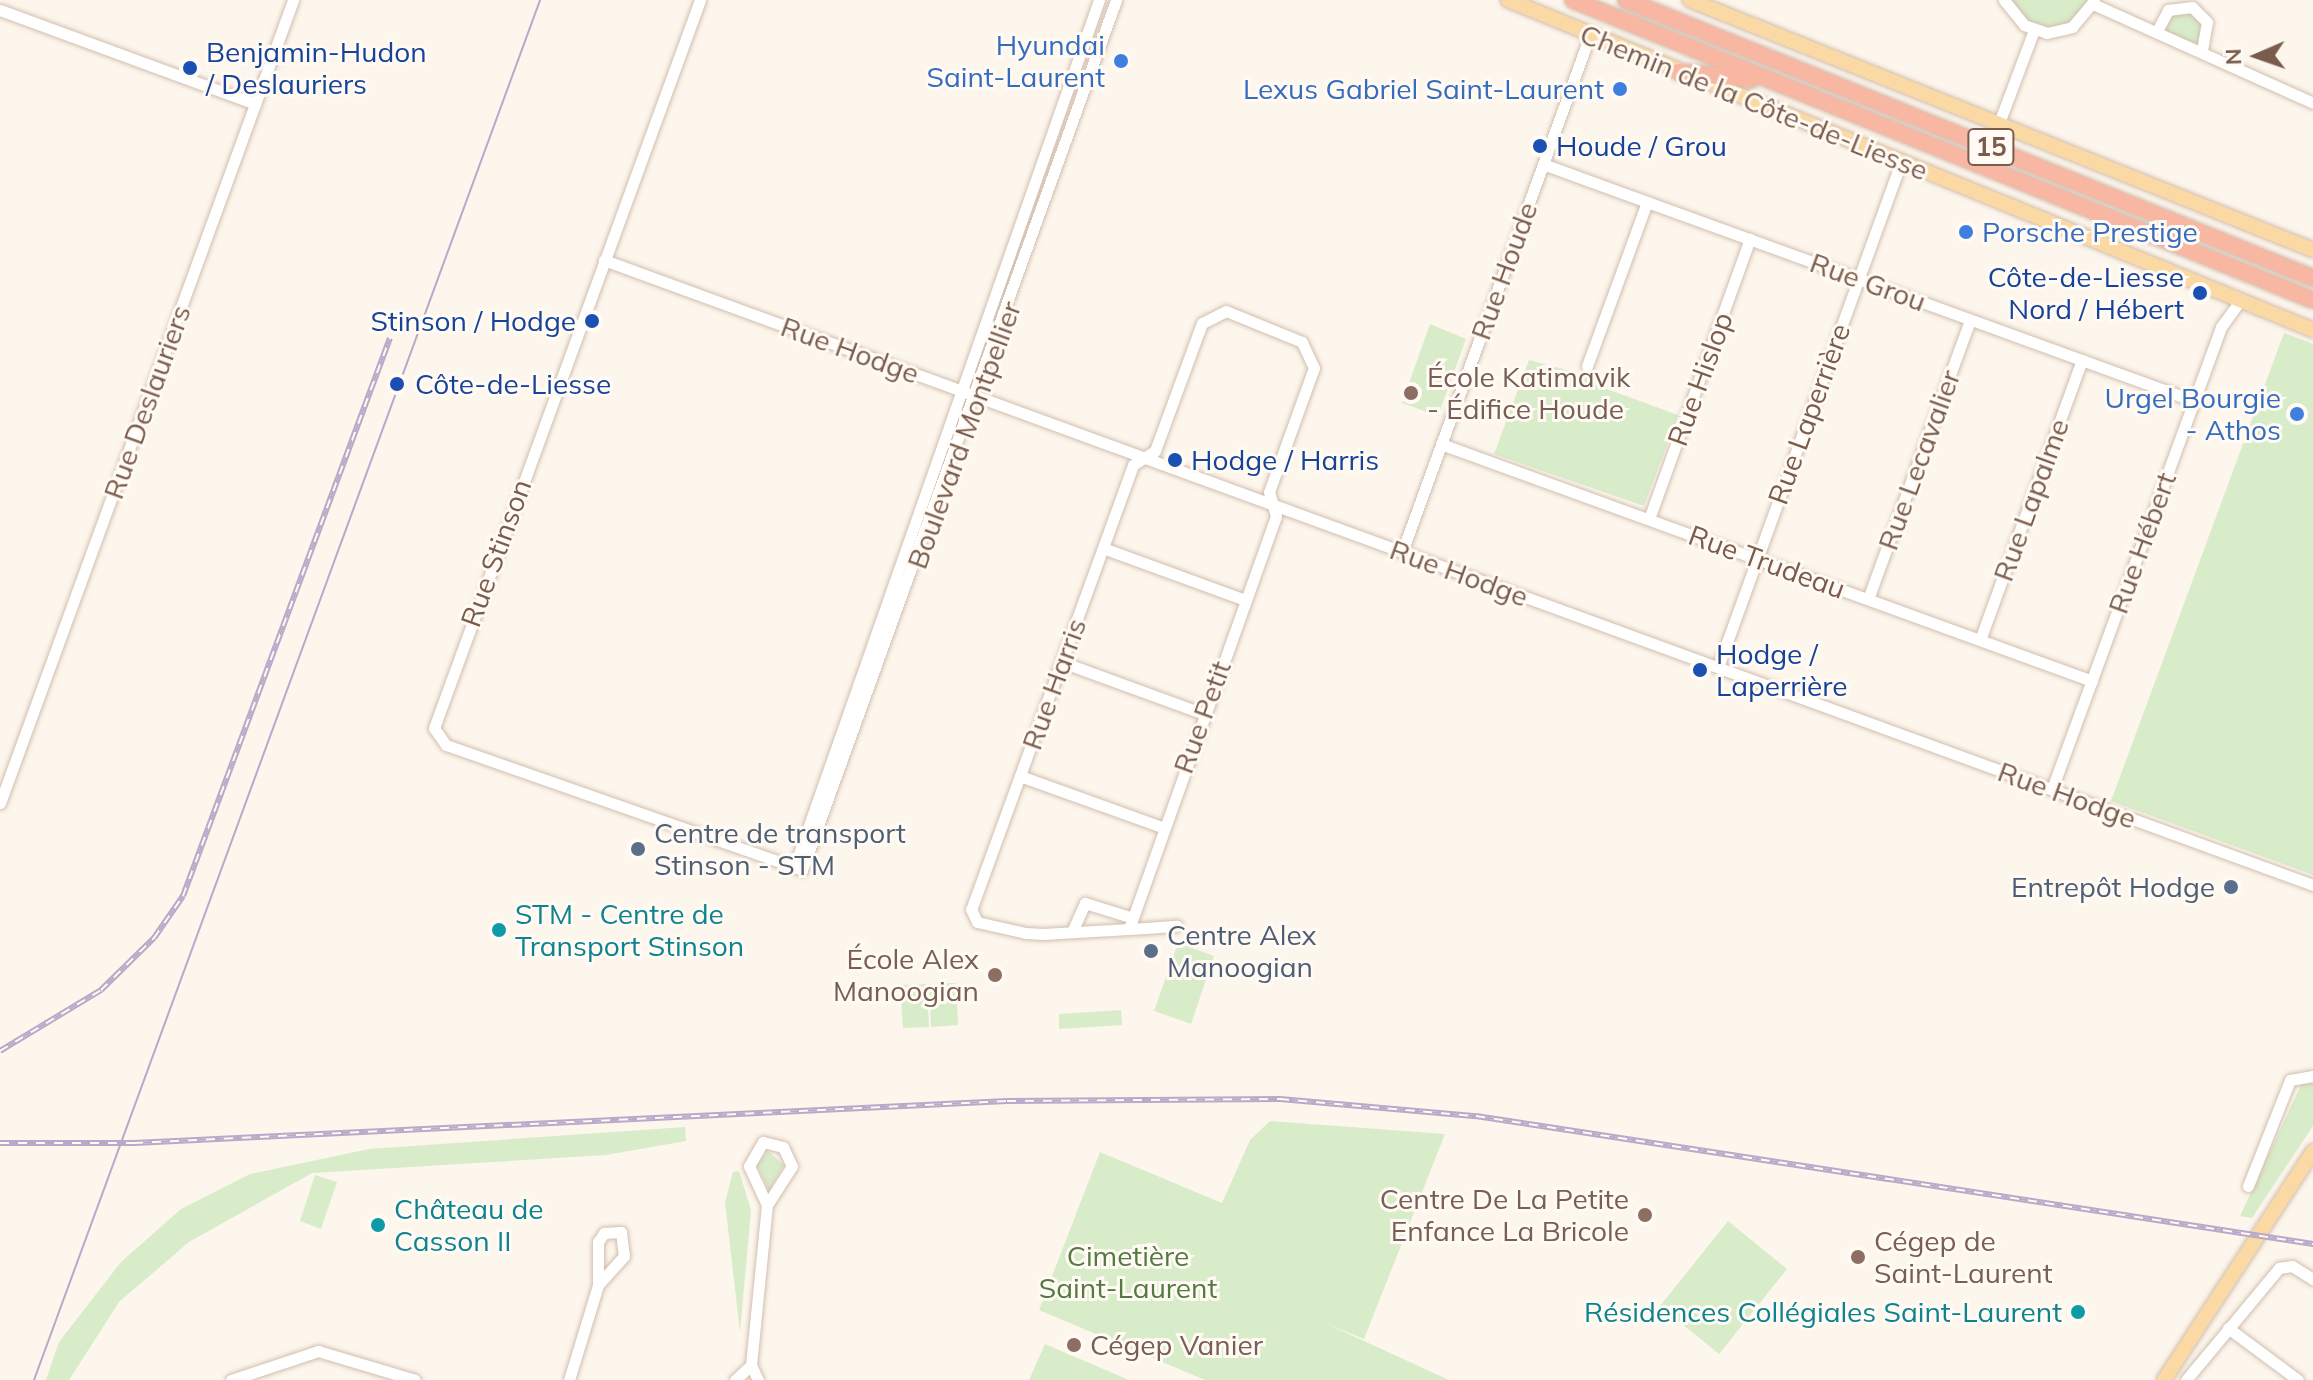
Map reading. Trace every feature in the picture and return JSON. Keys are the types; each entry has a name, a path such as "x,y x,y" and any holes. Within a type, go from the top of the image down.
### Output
{"highway":[{"name":"15","path":"1573,0 2313,300"},
{"name":"15","path":"1626,0 2313,278"},
{"path":"1678,72 1781,84"}],"main road":[{"name":"Chemin de la Côte-de-Liesse","path":"1508,0 2313,330"},
{"path":"1690,0 2313,250"},
{"path":"2164,1380 2313,1151"}],"street":[{"name":"Rue Deslauriers","path":"0,803 293,0"},
{"name":"Rue Stinson","path":"700,0 436,714 435,734 608,805 800,868"},
{"name":"Boulevard Montpellier","path":"800,868 1099,0"},
{"name":"Boulevard Montpellier","path":"800,868 977,396 1116,0"},
{"path":"2004,0 2034,30 2072,27 2094,2 2313,103"},
{"path":"2157,31 2168,10 2192,7 2207,22 2202,51"},
{"path":"0,10 255,104"},
{"path":"1999,123 2034,30"},
{"name":"Rue Houde","path":"1402,552 1590,35"},
{"name":"Rue Laperrière","path":"1718,667 1901,162"},
{"name":"Rue Grou","path":"1543,164 2194,401"},
{"path":"1587,366 1647,202"},
{"name":"Rue Hislop","path":"1649,519 1750,239"},
{"name":"Rue Hodge","path":"604,260 2313,885"},
{"name":"Rue Hébert","path":"2052,789 2224,321 2240,301"},
{"name":"Rue Harris","path":"1072,932 1014,932 972,916 1133,465 1155,451 1202,323 1215,312 1232,312 1302,342 1314,360 1269,492 1272,505"},
{"name":"Rue Lecavalier","path":"1868,599 1970,320"},
{"name":"Rue Lapalme","path":"1980,640 2082,360"},
{"name":"Rue Trudeau","path":"1441,444 2092,681"},
{"name":"Rue Petit","path":"1129,923 1276,516 1272,505"},
{"path":"1103,548 1245,600"},
{"path":"1062,662 1204,714"},
{"path":"1020,776 1162,827"},
{"path":"1129,923 1082,904 1072,932 1129,923 1177,926"},
{"path":"2248,1186 2290,1080 2313,1076"},
{"path":"758,1380 751,1365 767,1205 792,1166 783,1147 770,1142 756,1145 749,1166 767,1205"},
{"path":"569,1380 598,1285 598,1242 604,1233 621,1232 624,1256 598,1285"},
{"path":"2186,1380 2285,1265 2313,1279"},
{"path":"2228,1328 2298,1380"},
{"path":"231,1380 318,1351 415,1380"},
{"path":"735,1380 751,1365"}],"green space":[{"path":"2004,0 2094,0 2080,22 2034,30"},
{"path":"2175,7 2204,16 2202,51 2157,31"},
{"path":"1430,324 1466,339 1438,416 1402,403"},
{"path":"2284,333 2313,344 2313,875 2111,801"},
{"path":"1529,360 1589,376 1588,382 1678,415 1644,506 1494,454"},
{"path":"1178,943 1214,956 1191,1024 1154,1011"},
{"path":"956,983 958,1025 931,1027 929,984"},
{"path":"927,984 929,1027 903,1028 900,985"},
{"path":"1121,1010 1122,1025 1059,1029 1059,1014"},
{"path":"2302,1083 2313,1083 2313,1126 2252,1218 2240,1216"},
{"name":"Cimetière Saint-Laurent","path":"1270,1121 1445,1134 1364,1339 1327,1324 1449,1380 1205,1380 1039,1310 1100,1152 1222,1203 1250,1140"},
{"path":"685,1127 686,1141 606,1155 312,1173 189,1242 119,1302 69,1380 46,1380 59,1342 121,1262 181,1209 250,1174 369,1149"},
{"path":"768,1151 784,1165 769,1191 757,1164"},
{"path":"739,1171 751,1210 740,1332 725,1202 733,1172"},
{"path":"315,1175 337,1182 321,1229 300,1221"},
{"path":"1728,1221 1787,1269 1719,1354 1660,1306"},
{"path":"1045,1344 1129,1380 1029,1380"}],"tram line":[{"path":"34,1380 540,0"}],"railway":[{"path":"0,1051 101,990 154,938 183,896 390,338"},
{"path":"0,1143 134,1143 1007,1101 1280,1099 1476,1116 2313,1244"}],"place":[{"name":"Hyundai Saint-Laurent","path":"1121,61"},
{"name":"Benjamin-Hudon / Deslauriers","path":"190,68"},
{"name":"Lexus Gabriel Saint-Laurent","path":"1620,89"},
{"name":"Houde / Grou","path":"1540,146"},
{"name":"Porsche Prestige","path":"1966,232"},
{"name":"Côte-de-Liesse Nord / Hébert","path":"2200,293"},
{"name":"Stinson / Hodge","path":"592,321"},
{"name":"Côte-de-Liesse","path":"397,384"},
{"name":"École Katimavik - Édifice Houde","path":"1411,393"},
{"name":"Urgel Bourgie - Athos","path":"2297,414"},
{"name":"Hodge / Harris","path":"1175,460"},
{"name":"Hodge / Laperrière","path":"1700,670"},
{"name":"Centre de transport Stinson - STM","path":"638,849"},
{"name":"Entrepôt Hodge","path":"2231,887"},
{"name":"STM - Centre de Transport Stinson","path":"499,930"},
{"name":"Centre Alex Manoogian","path":"1151,951"},
{"name":"École Alex Manoogian","path":"995,975"},
{"name":"Centre De La Petite Enfance La Bricole","path":"1645,1215"},
{"name":"Château de Casson II","path":"378,1225"},
{"name":"Cégep de Saint-Laurent","path":"1858,1257"},
{"name":"Résidences Collégiales Saint-Laurent","path":"2078,1312"},
{"name":"Cégep Vanier","path":"1074,1345"}]}
